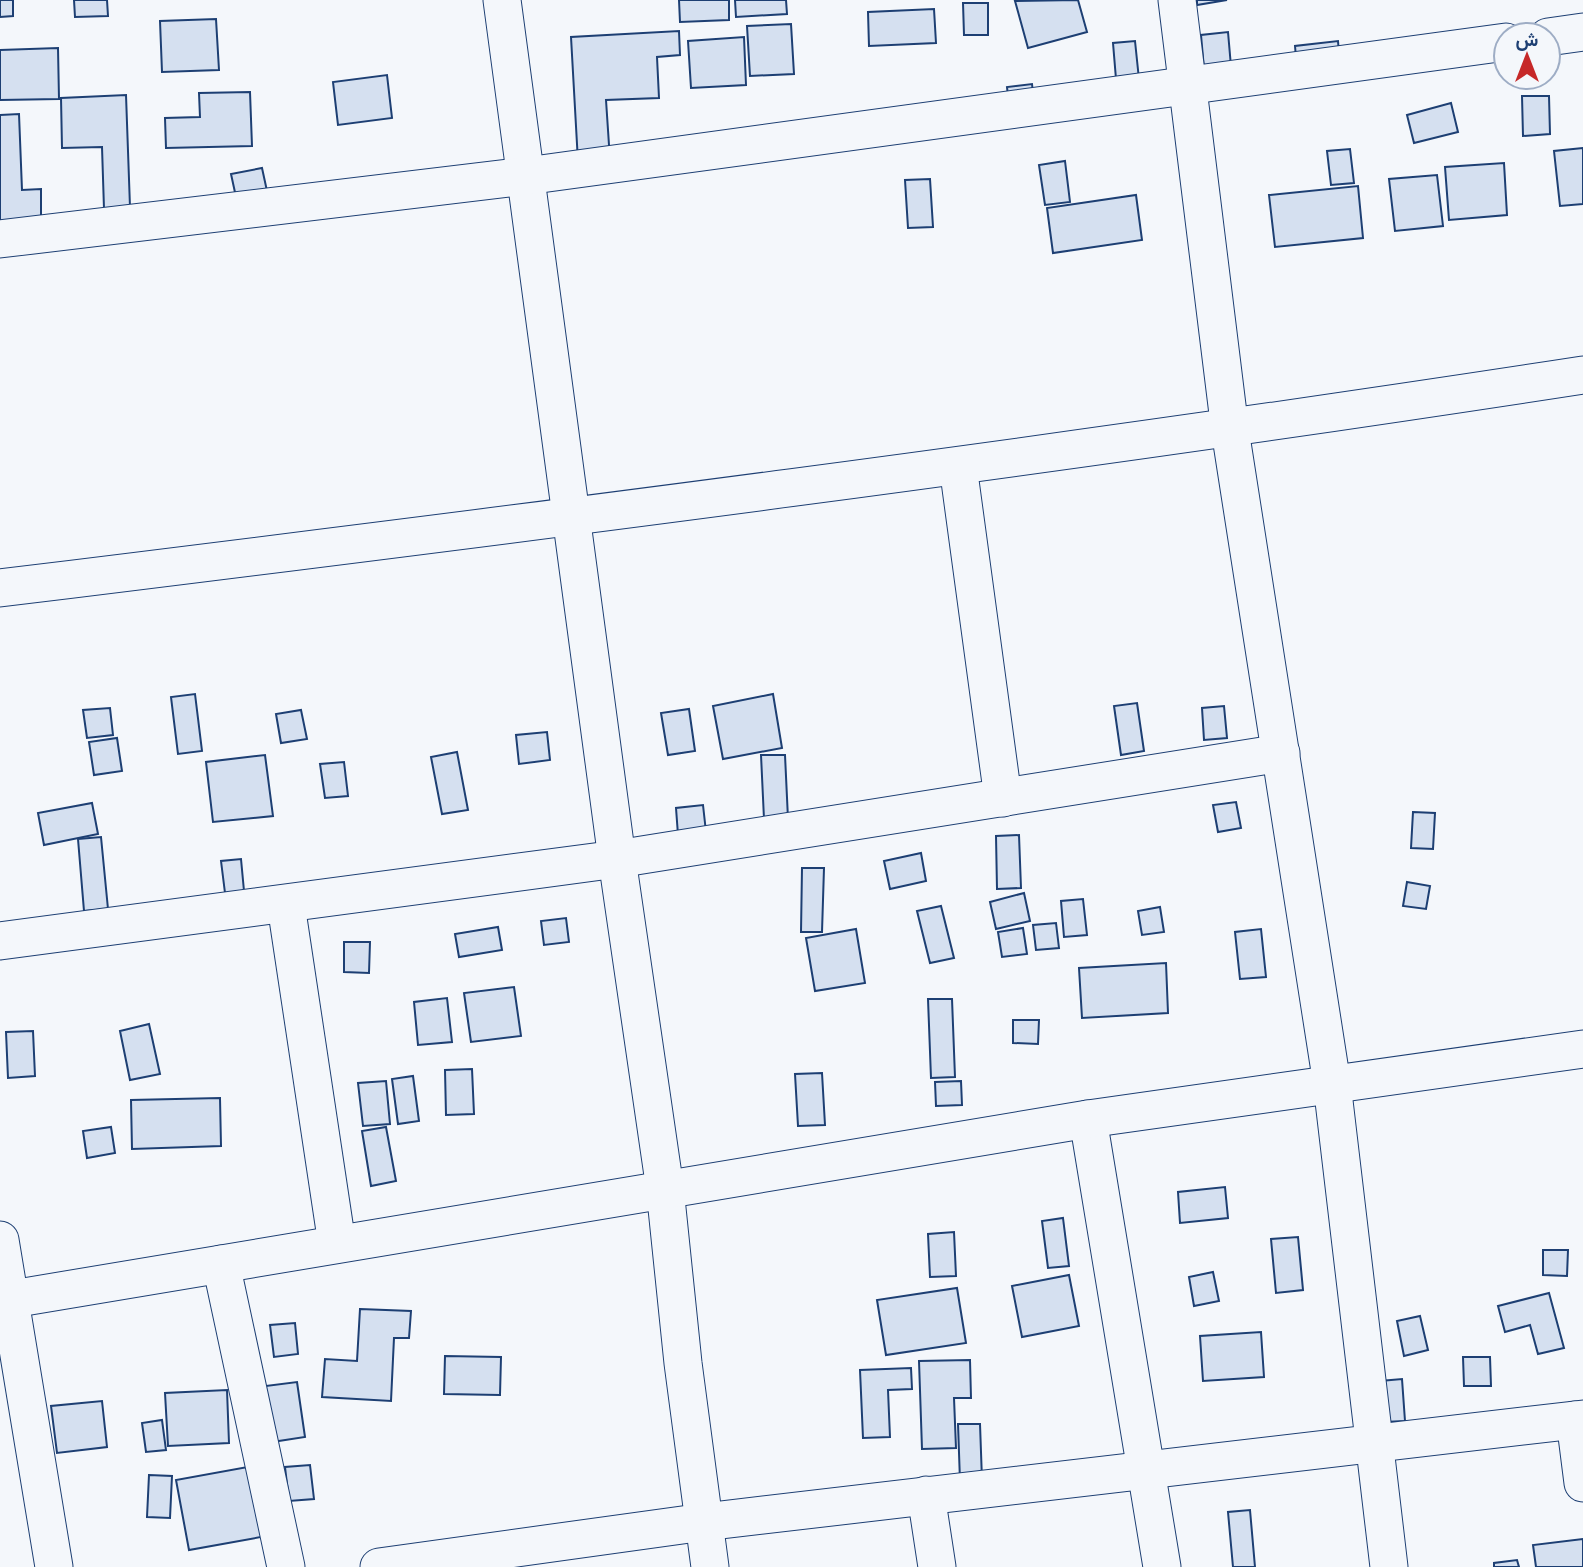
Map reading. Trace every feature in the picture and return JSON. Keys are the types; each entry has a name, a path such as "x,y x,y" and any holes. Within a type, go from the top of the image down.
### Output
{"street":[{"path":"502,0 617,859 665,1189 710,1567"},
{"path":"1177,0 1230,430 1332,1084 1389,1567"},
{"path":"1562,35 1583,32"},
{"path":"0,239 526,176 1492,45"},
{"path":"0,588 573,517 1230,430 1583,375"},
{"path":"958,466 1003,799"},
{"path":"0,942 617,859 1281,753"},
{"path":"286,905 337,1244"},
{"path":"5,1300 1088,1119 1583,1049"},
{"path":"1088,1119 1162,1567"},
{"path":"0,1240 5,1300 54,1567"},
{"path":"221,1264 286,1567"},
{"path":"379,1567 704,1521 1579,1419 1583,1483"},
{"path":"926,1495 937,1567"}],"building":[{"path":"0,0 13,0 13,16 0,17"},
{"path":"74,0 107,0 108,16 75,17"},
{"path":"679,0 729,0 729,20 680,22"},
{"path":"735,0 786,0 787,14 736,17"},
{"path":"1078,0 1087,32 1028,48 1015,1"},
{"path":"1197,0 1227,0 1197,5"},
{"path":"963,3 988,3 988,35 964,35"},
{"path":"934,9 936,43 869,46 868,12"},
{"path":"216,19 219,70 162,72 160,21"},
{"path":"791,24 794,74 750,76 747,26"},
{"path":"679,31 680,55 657,57 659,98 606,100 610,160 578,162 571,37"},
{"path":"1228,32 1232,78 1205,80 1201,35"},
{"path":"744,37 746,85 691,88 688,41"},
{"path":"1135,41 1140,89 1117,91 1113,43"},
{"path":"1338,41 1340,65 1297,69 1295,46"},
{"path":"58,48 59,99 0,100 0,50"},
{"path":"387,75 392,118 338,125 333,82"},
{"path":"1032,84 1035,111 1010,114 1007,87"},
{"path":"250,92 252,146 166,148 165,118 200,117 199,93"},
{"path":"126,95 130,207 104,209 102,147 62,148 61,98"},
{"path":"1522,96 1549,96 1550,134 1523,136"},
{"path":"1451,103 1458,132 1414,143 1407,115"},
{"path":"19,114 22,190 41,189 41,220 0,222 0,115"},
{"path":"1583,148 1583,204 1560,206 1554,151"},
{"path":"1350,149 1354,183 1331,185 1327,151"},
{"path":"1065,161 1070,202 1045,205 1039,165"},
{"path":"1504,163 1507,215 1449,220 1445,167"},
{"path":"262,168 267,191 236,197 231,174"},
{"path":"1437,175 1443,226 1395,231 1389,179"},
{"path":"930,179 933,227 908,228 905,180"},
{"path":"1358,186 1363,238 1275,247 1269,195"},
{"path":"1136,195 1142,240 1053,253 1047,208"},
{"path":"195,694 202,751 178,754 171,697"},
{"path":"773,694 782,748 723,759 713,706"},
{"path":"1137,703 1144,751 1121,755 1114,706"},
{"path":"1224,706 1227,738 1204,740 1202,708"},
{"path":"110,708 113,735 87,738 83,710"},
{"path":"689,709 695,751 668,755 661,713"},
{"path":"301,710 307,739 281,743 276,714"},
{"path":"547,732 550,760 519,764 516,735"},
{"path":"117,738 122,771 94,775 89,742"},
{"path":"457,752 468,810 442,814 431,757"},
{"path":"265,755 273,816 213,822 206,762"},
{"path":"761,755 785,755 788,819 764,819"},
{"path":"344,762 348,796 325,798 320,764"},
{"path":"1236,802 1241,828 1218,832 1213,805"},
{"path":"92,803 98,834 44,845 38,813"},
{"path":"703,805 706,832 678,835 676,808"},
{"path":"1413,812 1435,813 1433,849 1411,848"},
{"path":"1019,835 1021,888 997,889 996,836"},
{"path":"101,837 108,909 84,911 78,839"},
{"path":"921,853 926,881 890,889 884,861"},
{"path":"241,859 244,891 225,893 221,861"},
{"path":"802,868 824,868 822,932 801,932"},
{"path":"1407,882 1430,886 1426,909 1403,906"},
{"path":"1024,893 1030,921 996,929 990,902"},
{"path":"1083,899 1087,935 1064,937 1061,901"},
{"path":"941,906 954,958 930,963 917,911"},
{"path":"1160,907 1164,932 1142,935 1138,911"},
{"path":"566,918 569,942 544,945 541,921"},
{"path":"1056,923 1059,948 1036,950 1033,925"},
{"path":"498,927 502,950 459,957 455,934"},
{"path":"1023,928 1027,954 1002,957 998,932"},
{"path":"856,929 865,983 815,991 806,938"},
{"path":"1261,929 1266,977 1240,979 1235,932"},
{"path":"344,942 370,942 369,973 344,972"},
{"path":"1166,963 1168,1013 1082,1018 1079,968"},
{"path":"514,987 521,1036 471,1042 464,993"},
{"path":"447,998 452,1042 418,1045 414,1002"},
{"path":"928,999 952,999 955,1077 931,1078"},
{"path":"1013,1020 1039,1020 1038,1044 1013,1043"},
{"path":"149,1024 160,1074 130,1080 120,1031"},
{"path":"33,1031 35,1076 8,1078 6,1032"},
{"path":"472,1069 474,1114 446,1115 445,1070"},
{"path":"822,1073 825,1125 798,1126 795,1074"},
{"path":"413,1076 419,1121 398,1124 392,1079"},
{"path":"386,1081 390,1124 363,1126 358,1083"},
{"path":"961,1081 962,1105 936,1106 935,1082"},
{"path":"220,1098 221,1146 132,1149 131,1100"},
{"path":"111,1127 115,1153 87,1158 83,1131"},
{"path":"386,1127 396,1181 371,1186 362,1131"},
{"path":"1225,1187 1228,1218 1180,1223 1178,1192"},
{"path":"1063,1218 1069,1266 1048,1268 1042,1221"},
{"path":"954,1232 956,1276 930,1277 928,1234"},
{"path":"1298,1237 1303,1290 1276,1293 1271,1239"},
{"path":"1543,1250 1568,1250 1567,1276 1543,1275"},
{"path":"1213,1272 1219,1301 1194,1306 1189,1277"},
{"path":"1069,1275 1079,1326 1022,1337 1012,1286"},
{"path":"957,1288 966,1343 886,1355 877,1300"},
{"path":"1549,1293 1564,1348 1538,1354 1530,1325 1505,1332 1498,1306"},
{"path":"360,1309 411,1311 409,1338 394,1338 391,1401 322,1397 325,1359 357,1361"},
{"path":"1420,1316 1428,1350 1404,1356 1397,1321"},
{"path":"295,1323 298,1354 274,1357 270,1325"},
{"path":"1261,1332 1264,1377 1203,1381 1200,1336"},
{"path":"445,1356 501,1357 500,1395 444,1394"},
{"path":"1463,1357 1490,1357 1491,1386 1464,1386"},
{"path":"970,1360 971,1398 954,1398 956,1448 922,1449 919,1361"},
{"path":"911,1368 912,1389 888,1390 890,1437 863,1438 860,1370"},
{"path":"1402,1379 1405,1421 1384,1422 1380,1381"},
{"path":"297,1382 305,1437 259,1444 250,1388"},
{"path":"227,1390 229,1443 168,1446 165,1393"},
{"path":"102,1401 107,1447 57,1453 51,1406"},
{"path":"162,1420 166,1450 146,1452 142,1423"},
{"path":"958,1424 980,1424 982,1480 960,1481"},
{"path":"275,1462 261,1537 189,1550 176,1480"},
{"path":"310,1465 314,1499 289,1501 285,1467"},
{"path":"149,1475 172,1476 170,1518 147,1517"},
{"path":"1250,1510 1255,1567 1233,1567 1228,1512"},
{"path":"1583,1539 1583,1567 1536,1567 1533,1545"},
{"path":"1517,1560 1519,1567 1494,1567 1494,1563"}]}
